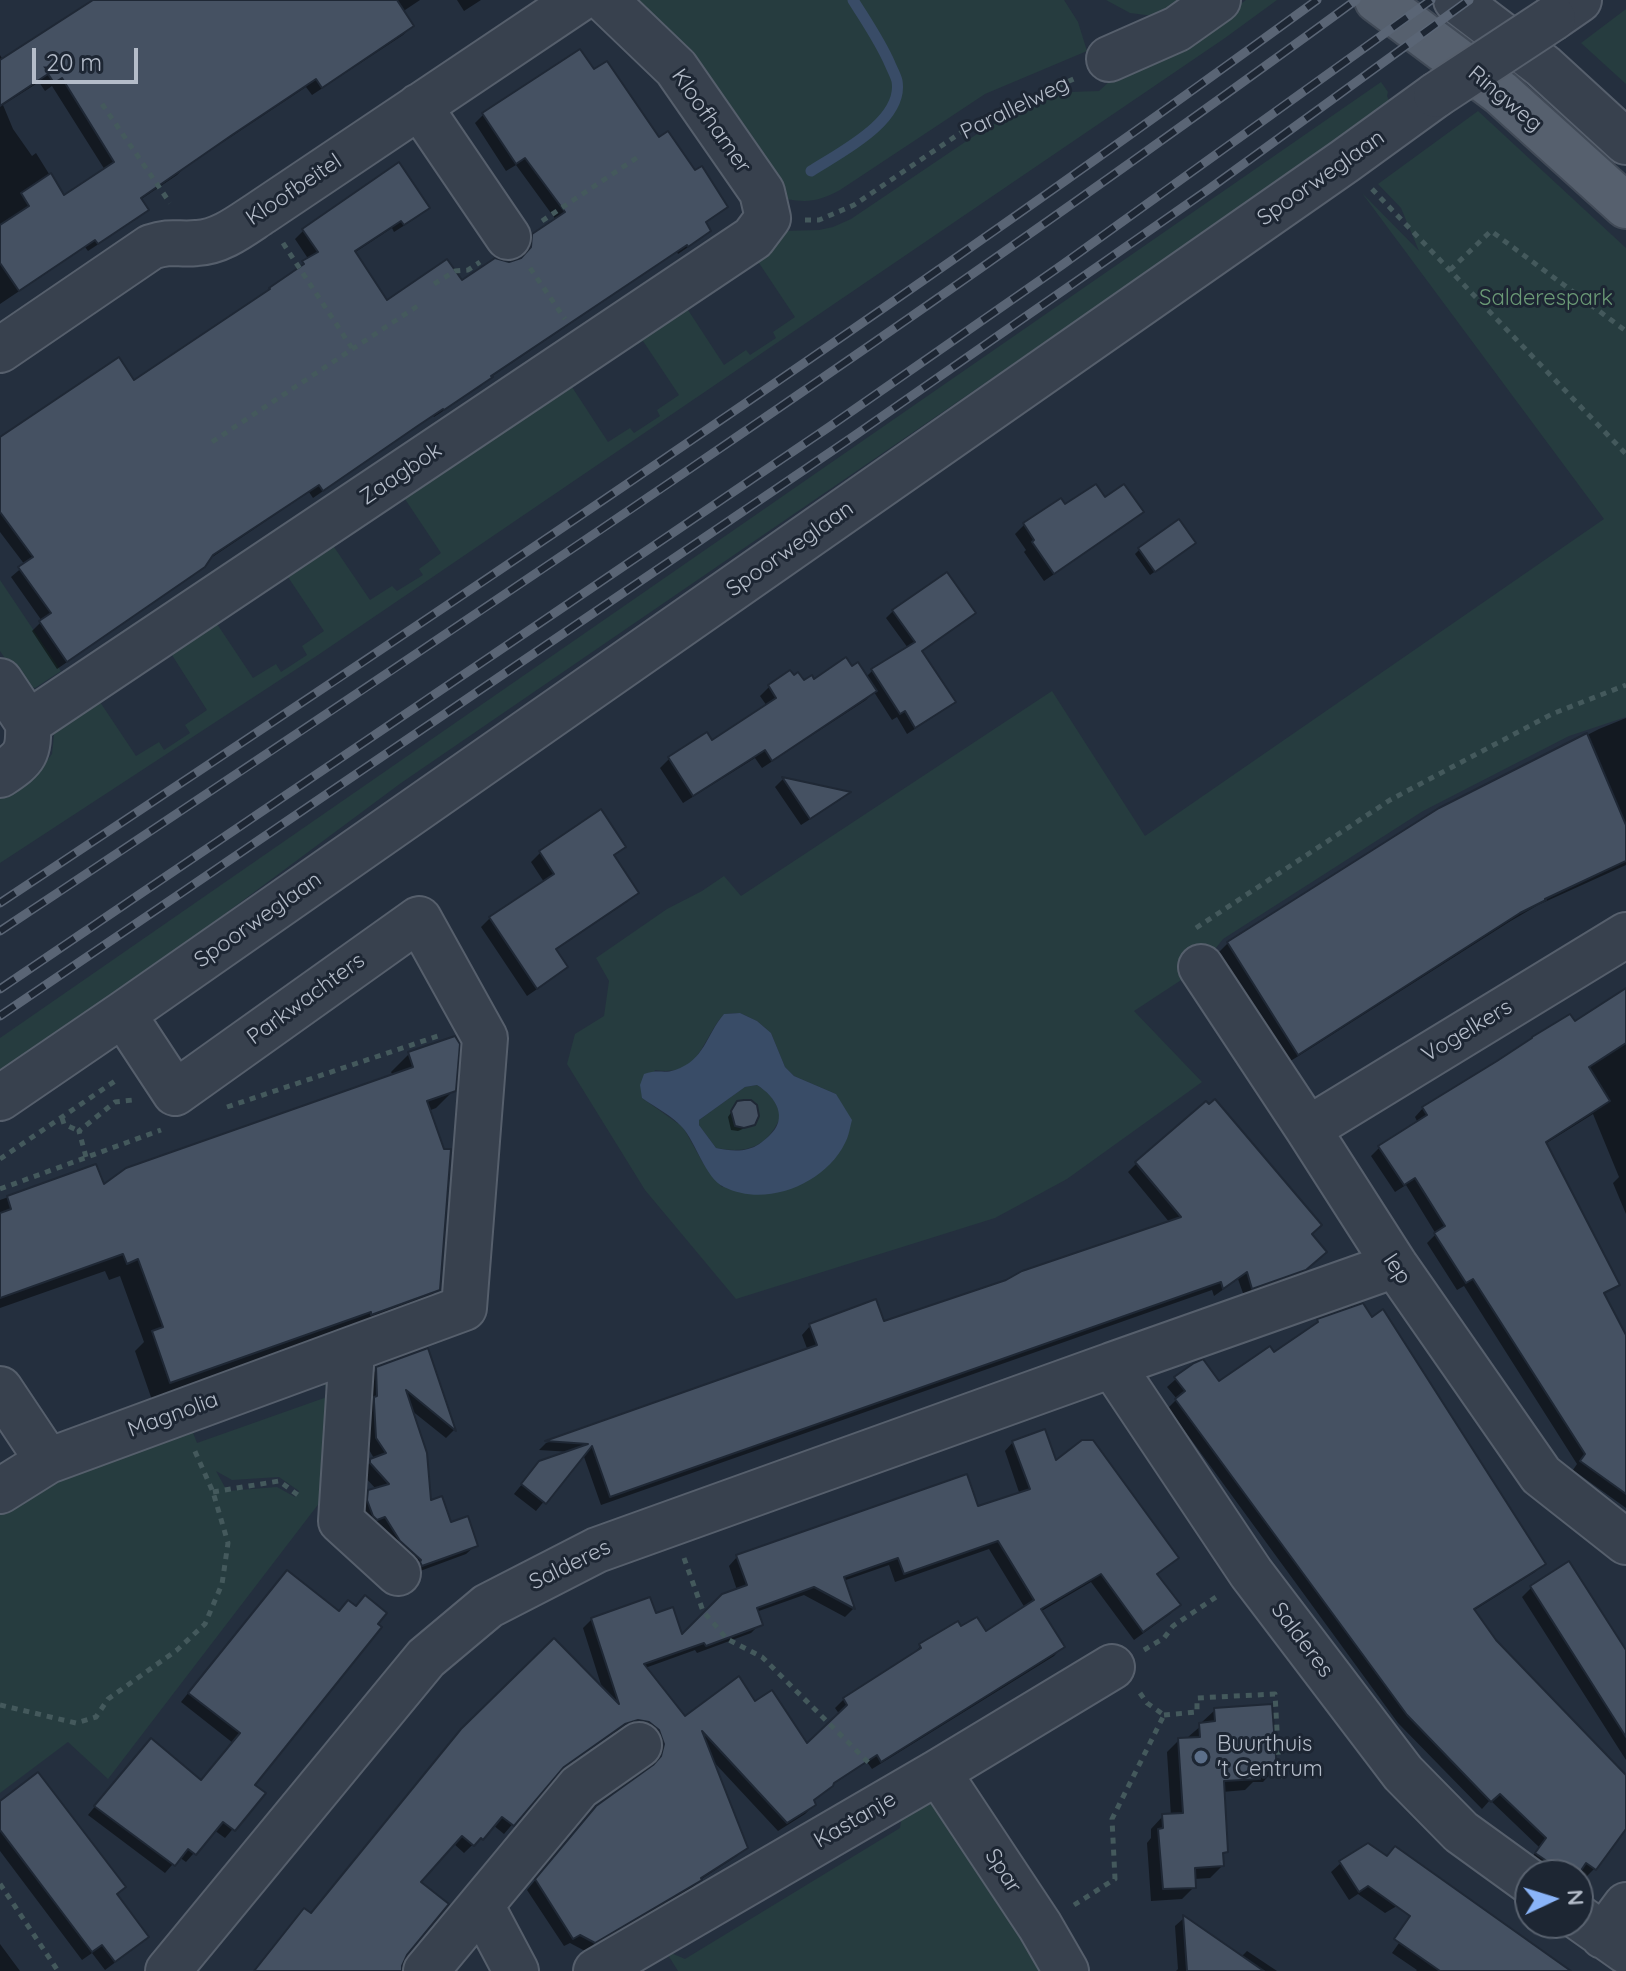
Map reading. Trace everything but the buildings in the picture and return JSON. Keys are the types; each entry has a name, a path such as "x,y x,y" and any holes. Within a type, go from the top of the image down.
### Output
{"main road":[{"name":"Ringweg","path":"1377,0 1501,93 1626,206"}],"street":[{"name":"Kloofbeitel","path":"0,350 151,247 167,242 198,244 220,238 578,0"},
{"name":"Kloofhamer","path":"605,0 676,68 762,192 768,218"},
{"path":"1109,59 1177,29 1218,0"},
{"path":"1456,0 1543,66 1626,142"},
{"name":"Spoorweglaan","path":"0,1098 1436,95 1566,9"},
{"path":"419,106 508,237"},
{"name":"Zaagbok","path":"28,723 753,238 768,218"},
{"path":"0,681 28,723 29,747 15,765 0,775"},
{"name":"Parkwachters","path":"158,1068 175,1093 419,919 485,1038 464,1308"},
{"name":"Vogelkers","path":"1308,1129 1626,935"},
{"name":"Iep","path":"1201,967 1395,1265 1541,1475 1626,1542"},
{"path":"123,1014 158,1068"},
{"name":"Salderes","path":"168,1971 426,1658 488,1606 597,1550 1395,1265"},
{"name":"Magnolia","path":"0,1491 48,1461 464,1308"},
{"path":"352,1350 341,1521 398,1573"},
{"name":"Salderes","path":"1112,1365 1251,1573 1403,1773 1461,1832 1514,1870"},
{"path":"0,1389 48,1461"},
{"name":"Kastanje","path":"596,1971 1117,1666"},
{"path":"426,1971 579,1787 639,1745"},
{"name":"Spar","path":"938,1772 1040,1926 1066,1971"},
{"path":"481,1905 516,1971"}],"path":[{"name":"Parallelweg","path":"768,218 819,220 854,205 975,123 1069,82 1109,59"},
{"path":"102,104 198,244"},
{"path":"1345,161 1626,454"},
{"path":"262,212 352,348"},
{"path":"1450,270 1491,231 1626,331"},
{"path":"508,237 586,350"},
{"path":"212,442 419,305"},
{"path":"1201,967 1186,934 1390,800 1552,714 1626,685"},
{"path":"227,1107 476,1023"},
{"path":"0,1159 62,1118 158,1068"},
{"path":"79,1131 115,1102 139,1100 158,1068"},
{"path":"62,1118 64,1124 79,1131 86,1157"},
{"path":"0,1189 170,1127"},
{"path":"0,1705 76,1723 96,1717 108,1699 177,1650 205,1624 222,1584 228,1543 213,1492 178,1413"},
{"path":"213,1492 279,1481 328,1517 341,1521"},
{"path":"672,1523 703,1611 727,1639 762,1657 900,1794"},
{"path":"1251,1573 1173,1626 1164,1638 1117,1666 1147,1703 1164,1715 1197,1712 1197,1698 1275,1694 1280,1783"},
{"path":"1040,1926 1115,1879 1112,1819 1164,1715"},
{"path":"0,1884 58,1971"}],"green space":[{"path":"620,0 1064,0 1078,22 1087,51 985,94 840,190 814,200 794,200 786,199"},
{"path":"1106,0 1191,0 1161,17 1130,13"},
{"path":"1246,0 1277,0 318,655 0,863 0,795 45,763 52,754 55,725 116,679 123,687 100,702 136,756 159,742 164,750 190,733 185,725 207,710 172,655 149,669 143,660 233,601 239,609 217,624 253,678 276,664 281,672 307,655 302,646 324,631 288,577 265,591 260,583 350,523 356,532 334,547 370,600 392,586 397,591 423,575 419,569 441,553 405,499 383,513 377,505 587,364 593,373 572,387 608,442 630,428 634,433 660,416 657,410 679,395 643,341 620,355 614,346 704,286 710,295 688,310 724,365 746,350 750,355 776,338 773,332 795,317 759,263 736,277 730,268 784,231 819,230 851,219 999,121 1070,92 1099,91 1111,80 1194,38"},
{"path":"1626,9 1626,84 1581,43"},
{"path":"1381,82 1388,92 1391,105 401,783 0,1081 0,1038"},
{"name":"Salderespark","path":"1478,111 1626,248 1626,717 1569,736 1423,811 1223,939 1201,967 1134,1011 1202,1082 1067,1179 995,1218 736,1299 645,1190 567,1064 575,1034 604,1016 609,981 596,958 667,909 724,876 741,896 1052,691 1145,836 1604,519 1362,193 1419,251 1401,208 1378,184","holes":["740,1013 757,1021 771,1033 785,1067 794,1076 836,1094 722,1187 703,1163 683,1127 642,1098 655,1070 670,1071 691,1062 724,1014"]},
{"path":"0,580 61,671 35,688 18,677 0,651"},
{"path":"757,1085 769,1094 777,1106 781,1116 776,1127 763,1141 747,1149 716,1148 699,1125 699,1120 745,1087"},
{"path":"332,1369 332,1503 320,1502 108,1779 68,1742 0,1793 0,1500 188,1420 197,1443 327,1397 323,1372","holes":["216,1471 232,1480 279,1477 299,1491 295,1497 277,1487 227,1491"]},
{"path":"941,1800 1051,1971 678,1971 668,1955 671,1953 685,1959 900,1828 903,1809 915,1801"}],"water":[{"path":"740,1013 757,1021 771,1033 785,1067 794,1076 836,1094 852,1120 836,1158 824,1170 793,1188 758,1195 724,1187 711,1176 682,1127 642,1098 640,1085 644,1074 675,1070 693,1060 724,1014","holes":["757,1085 778,1108 775,1129 751,1148 736,1151 716,1148 699,1125 699,1120 745,1087"]}],"waterway":[{"path":"811,171 867,134 890,109 896,96 894,72 853,0"}],"railway":[{"path":"0,903 498,571 828,346 1317,0"},
{"path":"0,931 513,589 853,357 1022,240 1356,0"},
{"path":"0,989 829,427 1062,265 1431,0"},
{"path":"0,1016 854,436 1209,189 1469,0"}],"place":[{"name":"Buurthuis 't Centrum","path":"1201,1757"}]}
